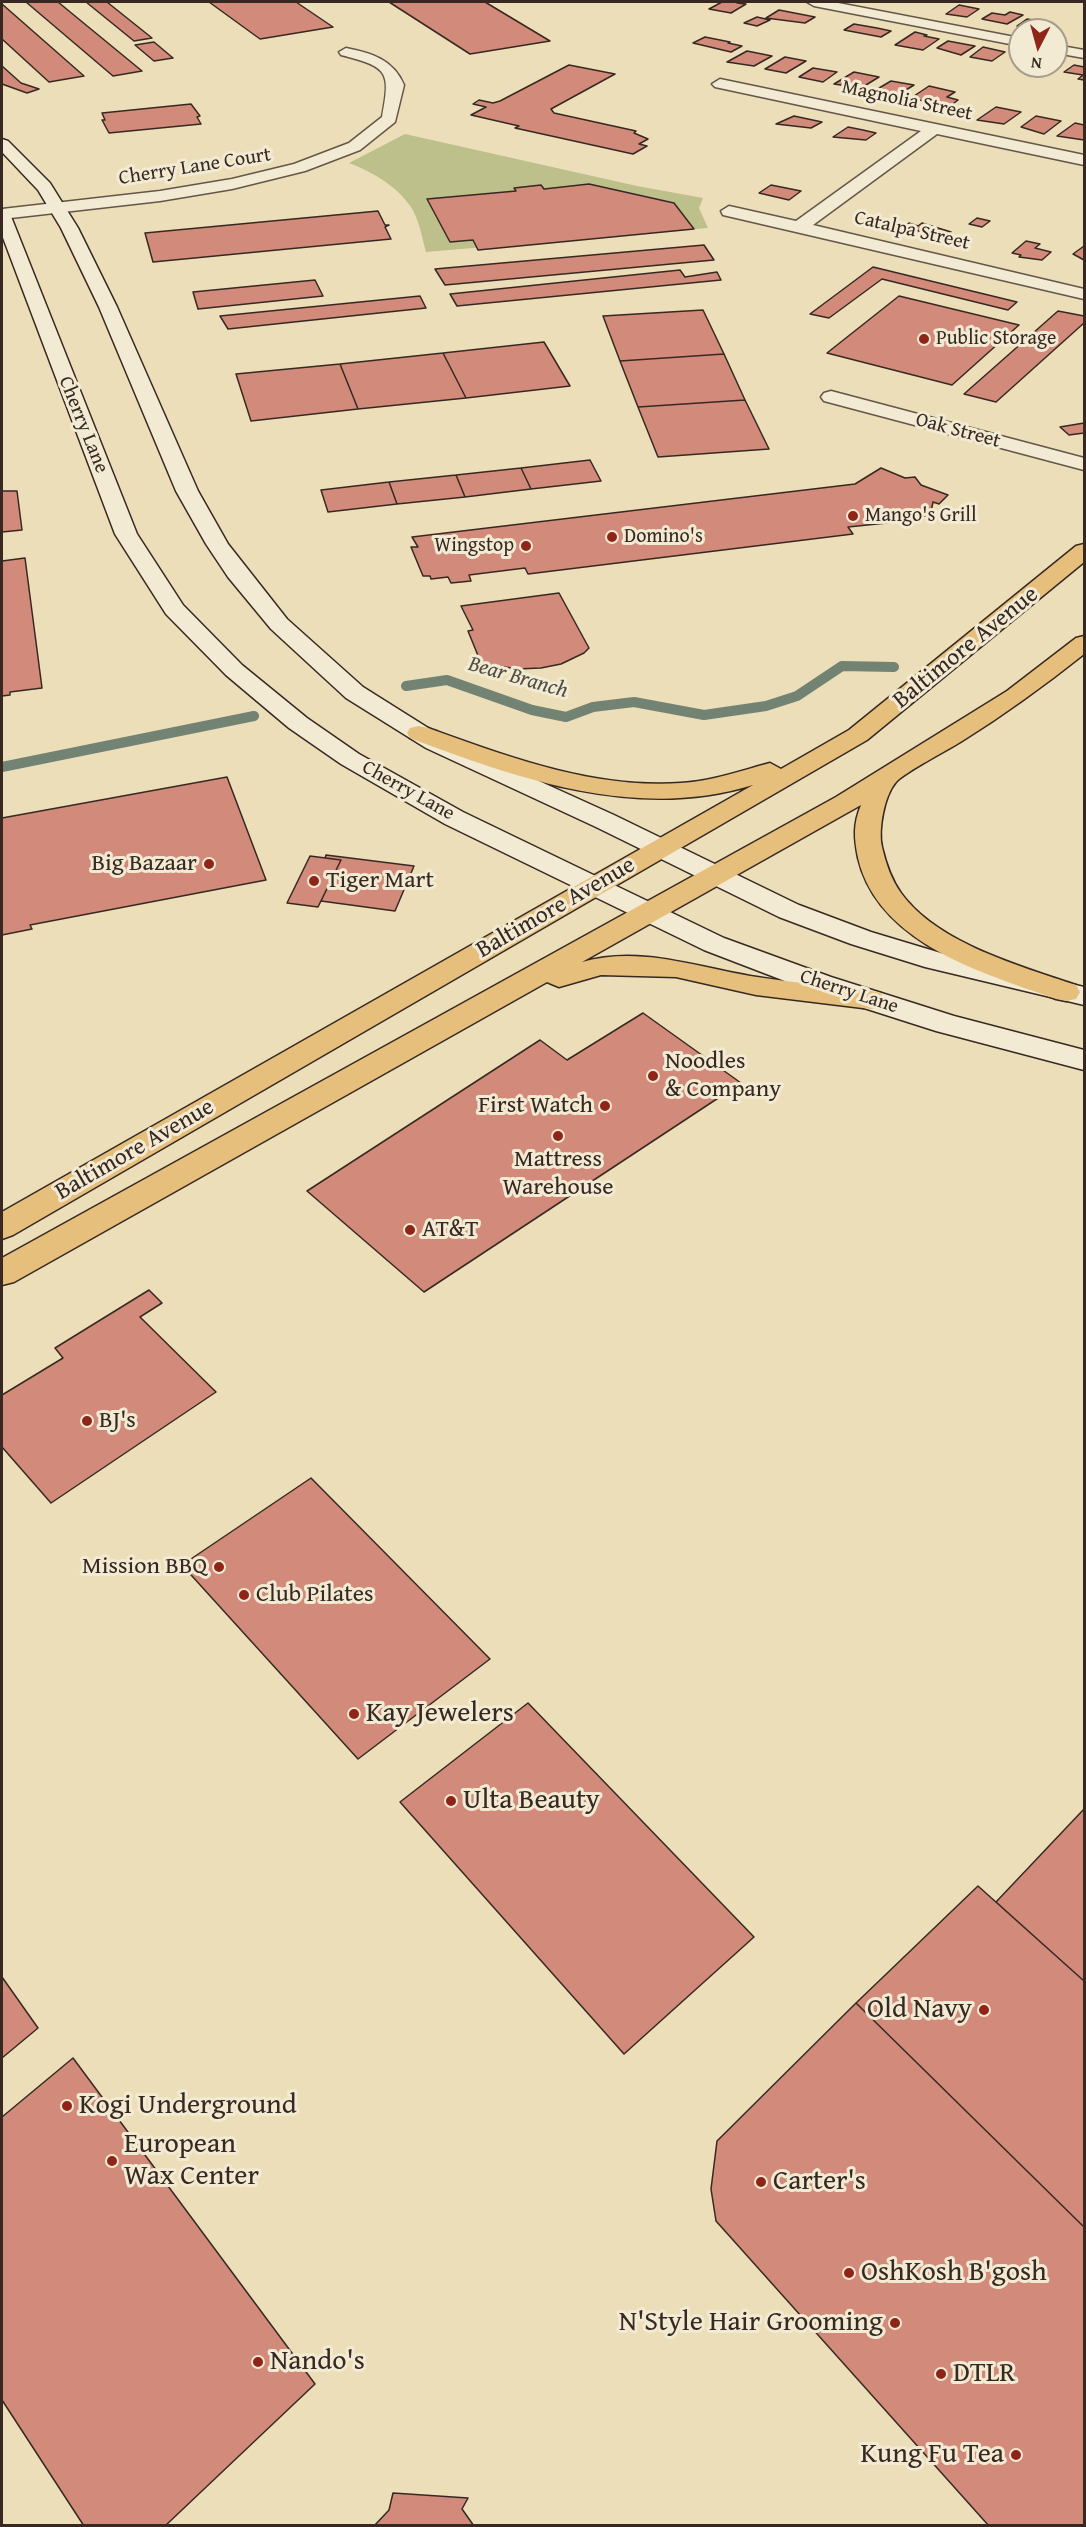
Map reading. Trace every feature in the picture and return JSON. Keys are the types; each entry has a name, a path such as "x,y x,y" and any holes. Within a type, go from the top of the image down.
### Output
{"main road":[{"path":"814,2 1008,40"},
{"path":"1068,51 1084,54"},
{"name":"Cherry Lane Court","path":"2,214 244,184 306,166 362,141 389,116 398,91 396,81 382,64 371,57 346,52"},
{"name":"Magnolia Street","path":"720,84 1084,160"},
{"path":"798,228 934,129"},
{"path":"2,144 35,176 76,237 198,513 244,583 294,641 337,680 385,714 419,733 660,849 714,878 792,912 908,953 1004,979 1075,994"},
{"name":"Catalpa Street","path":"729,212 1084,294"},
{"name":"Cherry Lane","path":"2,214 126,534 174,609 234,670 326,744 454,818 714,944 946,1024 1084,1060"},
{"name":"Oak Street","path":"831,397 1084,464"},
{"name":"Baltimore Avenue","path":"2,1227 858,735 1084,551"},
{"name":"Baltimore Avenue","path":"2,1273 714,878 885,778 1016,696 1084,643"},
{"path":"419,733 502,763 570,782 654,793 683,791 735,782 858,735"},
{"path":"885,778 871,811 867,838 884,892 920,927 980,961 1075,994"},
{"path":"506,994 600,966 676,968 756,986 871,1000"}],"green space":[{"path":"405,134 637,186 703,198 699,208 708,228 426,252 416,217 405,199 383,180 349,163"}],"building":[{"path":"26,2 58,2 142,71 113,76"},
{"path":"86,2 107,2 152,38 134,41"},
{"path":"209,2 296,2 333,27 260,39"},
{"path":"389,2 485,2 550,41 470,54"},
{"path":"722,2 746,4 731,13 709,9"},
{"path":"2,4 84,76 49,82 2,39"},
{"path":"959,5 979,9 967,17 946,14"},
{"path":"779,10 815,17 805,23 766,18"},
{"path":"1010,12 1023,15 1018,18 1008,18 1007,24 982,19 992,13 1005,15"},
{"path":"757,17 770,20 757,26 744,23"},
{"path":"854,24 891,31 881,37 844,30"},
{"path":"915,32 939,39 923,50 895,45"},
{"path":"705,37 742,46 731,52 693,43"},
{"path":"948,41 975,46 961,55 937,48"},
{"path":"154,42 173,58 154,61 135,45"},
{"path":"983,47 1005,52 992,61 970,57"},
{"path":"747,51 772,56 754,66 727,62"},
{"path":"785,57 806,61 786,73 765,69"},
{"path":"569,65 615,74 551,109 554,113 636,131 634,133 648,139 639,144 647,146 633,154 515,128 519,126 471,115 486,107 473,104 479,100 493,103 500,101"},
{"path":"1074,65 1084,67 1084,80 1078,79 1083,75 1068,73 1068,69"},
{"path":"2,66 21,83 39,89 27,93 2,84"},
{"path":"813,68 837,72 823,82 799,77"},
{"path":"854,72 879,77 861,88 834,84"},
{"path":"891,81 914,85 898,95 874,91"},
{"path":"929,86 955,92 947,97 958,100 949,107 911,98"},
{"path":"191,104 200,116 197,117 201,124 109,133 102,120 105,120 102,113"},
{"path":"996,107 1021,112 1004,124 977,120"},
{"path":"794,116 822,122 811,128 776,124"},
{"path":"1036,116 1061,121 1044,134 1021,127"},
{"path":"1075,123 1084,125 1084,140 1057,136"},
{"path":"848,127 876,133 866,140 833,137"},
{"path":"589,184 674,203 694,229 478,250 473,240 450,242 427,199 516,191 514,188 541,185 544,189"},
{"path":"771,185 801,191 789,200 759,193"},
{"path":"378,211 385,225 389,225 385,227 391,239 153,262 145,233"},
{"path":"977,218 990,221 982,227 969,224"},
{"path":"909,223 918,226 922,223 951,232 944,237 936,238 924,235 927,233 903,227"},
{"path":"1026,241 1040,244 1035,248 1051,252 1042,260 1019,257 1021,255 1012,253"},
{"path":"704,245 714,260 445,285 435,269"},
{"path":"1084,246 1084,260 1073,254"},
{"path":"873,267 1017,302 1008,310 882,279 829,318 810,314"},
{"path":"680,270 685,277 717,272 721,280 457,306 450,294"},
{"path":"315,280 323,296 198,309 193,292"},
{"path":"420,296 426,308 228,329 220,316"},
{"name":"Public Storage","path":"899,296 1019,325 952,385 827,353"},
{"path":"703,310 724,354 620,361 603,316"},
{"path":"1058,311 1084,316 1084,323 996,402 964,394"},
{"path":"544,342 570,386 466,398 443,353"},
{"path":"443,353 466,398 358,409 340,364"},
{"path":"724,354 745,400 638,407 620,361"},
{"path":"340,364 358,409 251,421 236,374"},
{"path":"745,400 769,449 658,457 638,407"},
{"path":"1084,423 1084,433 1069,435 1060,427"},
{"path":"590,460 601,481 531,489 521,468"},
{"path":"521,468 531,489 465,497 456,475"},
{"path":"881,468 905,478 915,477 921,485 948,495 939,504 933,502 931,512 925,516 906,521 848,527 853,534 528,574 525,568 469,575 471,581 451,583 448,577 431,579 430,576 423,576 411,547 418,547 412,537 855,484"},
{"path":"456,475 465,497 397,504 389,482"},
{"path":"389,482 397,504 328,512 321,490"},
{"path":"2,491 17,491 22,530 2,532"},
{"path":"25,558 42,688 10,692 10,695 2,696 2,561"},
{"path":"559,593 589,648 584,653 561,664 541,668 517,669 481,663 468,631 473,630 461,606"},
{"path":"227,777 266,880 30,925 32,929 2,935 2,818"},
{"path":"326,855 414,866 395,911 321,901 341,860 325,858"},
{"name":"Tiger Mart","path":"310,856 341,860 318,907 287,903"},
{"path":"643,1013 741,1083 424,1292 307,1191 540,1040 567,1060"},
{"name":"BJ's","path":"149,1290 162,1303 140,1317 216,1392 51,1503 2,1447 2,1395 63,1358 55,1348"},
{"path":"311,1478 490,1659 358,1759 182,1565"},
{"path":"528,1703 754,1937 624,2054 400,1802"},
{"path":"1084,1809 1084,1981 996,1902"},
{"path":"978,1886 1084,1981 1084,2227 856,2003"},
{"path":"2,1977 38,2028 2,2058"},
{"path":"856,2003 1084,2227 1084,2526 989,2526 716,2221 711,2189 717,2141"},
{"path":"73,2058 315,2384 165,2526 84,2526 2,2400 2,2117"},
{"path":"393,2493 468,2498 462,2509 474,2526 374,2526 389,2510"}],"waterway":[{"name":"Bear Branch","path":"406,686 447,680 532,710 566,717 593,707 634,702 704,715 766,706 797,696 842,666 894,667"},
{"name":"Bear Branch","path":"2,767 254,716"}],"place":[{"name":"Public Storage","path":"924,339"},
{"name":"Mango's Grill","path":"853,516"},
{"name":"Domino's","path":"612,537"},
{"name":"Wingstop","path":"526,546"},
{"name":"Big Bazaar","path":"209,864"},
{"name":"Tiger Mart","path":"314,881"},
{"name":"Noodles & Company","path":"653,1076"},
{"name":"First Watch","path":"605,1106"},
{"name":"Mattress Warehouse","path":"558,1136"},
{"name":"AT&T","path":"410,1230"},
{"name":"BJ's","path":"87,1421"},
{"name":"Mission BBQ","path":"219,1567"},
{"name":"Club Pilates","path":"244,1595"},
{"name":"Kay Jewelers","path":"354,1714"},
{"name":"Ulta Beauty","path":"451,1801"},
{"name":"Old Navy","path":"984,2010"},
{"name":"Kogi Underground","path":"67,2106"},
{"name":"European Wax Center","path":"112,2161"},
{"name":"Carter's","path":"761,2182"},
{"name":"OshKosh B'gosh","path":"849,2273"},
{"name":"N'Style Hair Grooming","path":"895,2323"},
{"name":"Nando's","path":"258,2362"},
{"name":"DTLR","path":"941,2374"},
{"name":"Kung Fu Tea","path":"1016,2455"}]}
